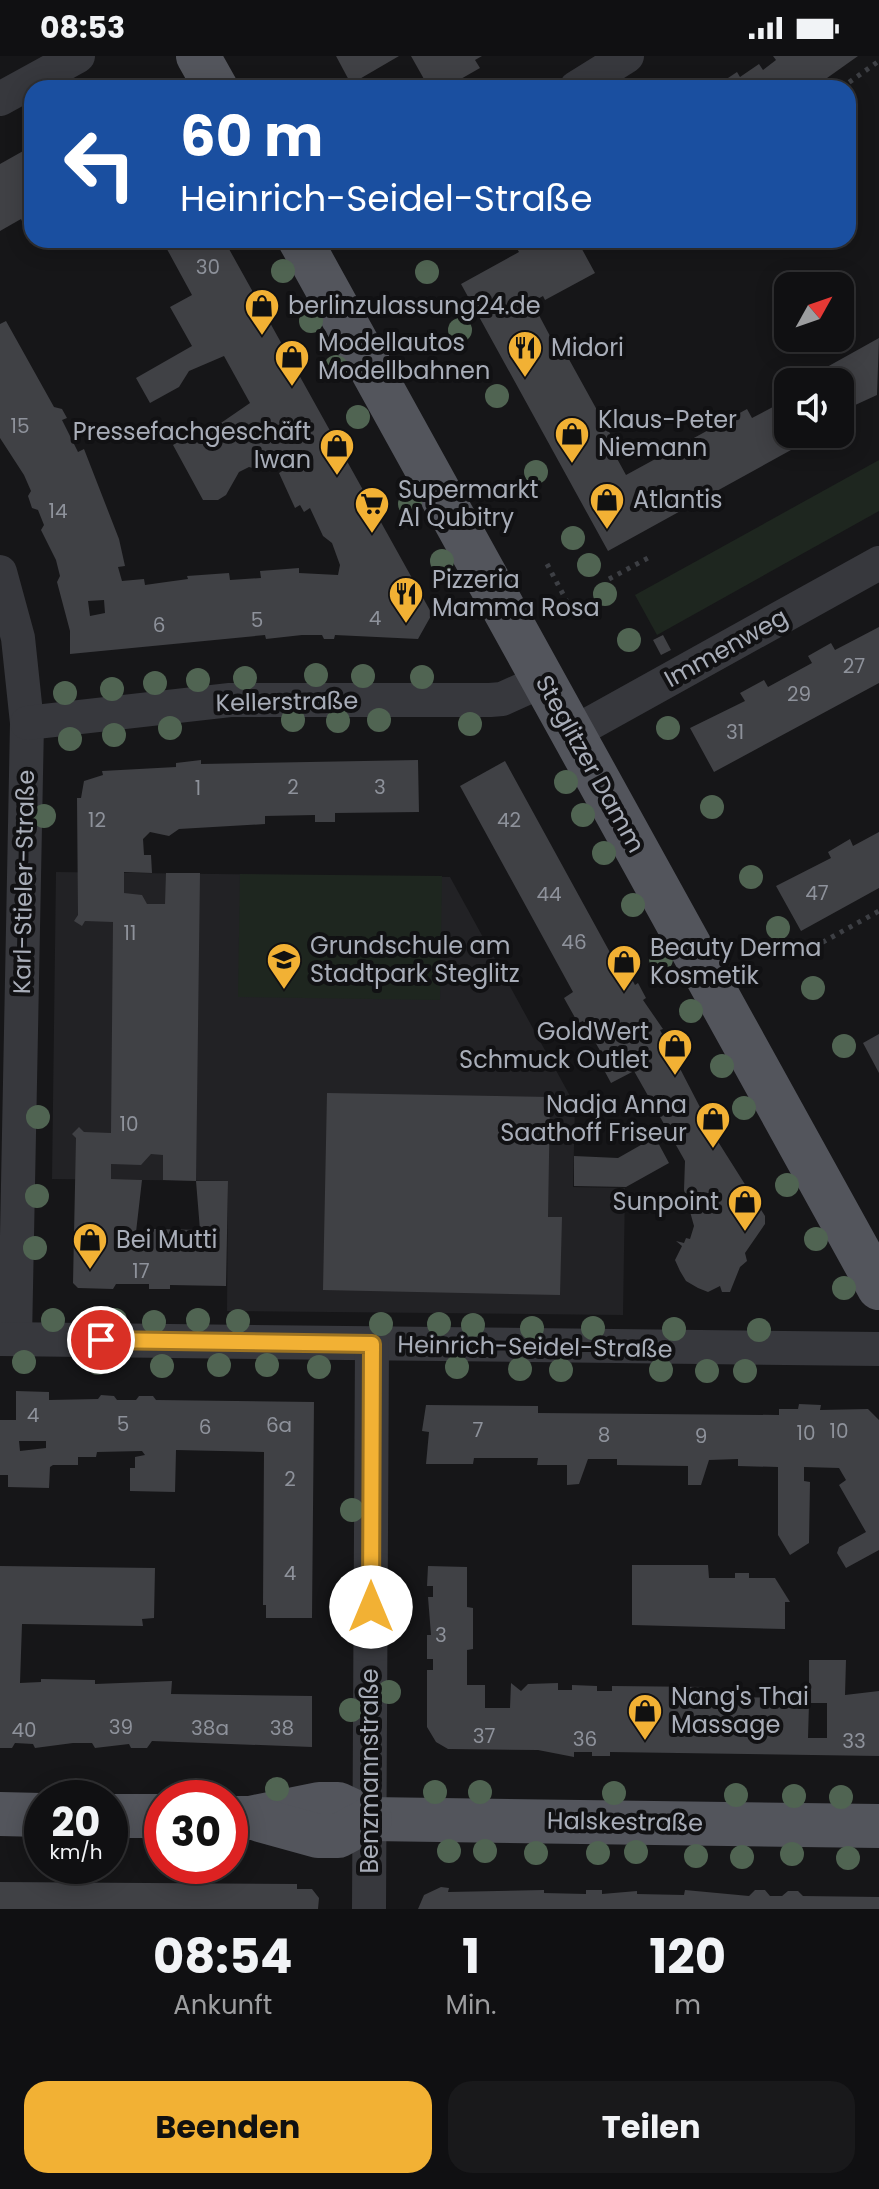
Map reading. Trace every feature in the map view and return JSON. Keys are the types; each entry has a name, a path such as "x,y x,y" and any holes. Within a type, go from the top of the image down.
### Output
{"main road":[{"path":"198,56 212,80"},
{"name":"Steglitzer Damm","path":"314,248 544,680 879,1288"},
{"path":"0,1814 24,1815"},
{"name":"Halskestraße","path":"248,1820 318,1836 338,1836 370,1819 879,1826"}],"street":[{"path":"34,80 78,56"},
{"path":"589,80 627,56"},
{"path":"0,99 24,86"},
{"name":"Immenweg","path":"573,733 879,563"},
{"name":"Karl-Stieler-Straße","path":"0,572 18,638 27,723 13,799 7,1339"},
{"name":"Kellerstraße","path":"27,723 230,700 502,699 544,680"},
{"name":"Heinrich-Seidel-Straße","path":"7,1339 879,1349"},
{"name":"Benzmannstraße","path":"369,1909 372,1344"}],"path":[{"path":"852,80 879,61"},
{"path":"609,579 648,558"},
{"path":"547,564 573,613"},
{"path":"805,952 879,911"}],"shaded area":[{"path":"879,460 879,511 657,635 635,595"},
{"name":"Grundschule am Stadtpark Steglitz","path":"56,872 450,877 575,1105 573,1187 625,1188 623,1315 227,1311 228,1181 52,1179"},
{"path":"240,874 442,876 440,1000 238,997"}],"building":[{"path":"336,56 399,56 358,80 349,80"},
{"path":"411,56 482,56 475,60 480,68 459,80 424,80"},
{"path":"773,56 858,56 824,80 725,80 737,72 740,77 759,64 763,70 776,60"},
{"path":"24,150 24,225 21,219 0,231 0,164"},
{"path":"166,248 228,248 432,614 418,639 335,635 334,639 324,639 322,635 302,635 266,639 265,635 70,654 70,631 57,582 60,576 56,560 41,530 44,525 38,510 32,508 28,496 31,491 24,475 0,438 0,324 6,321 54,407 62,409 67,418 62,420 78,452 84,449 119,539 125,566 118,567 122,581 144,579 145,585 188,579 187,576 229,573 230,580 261,578 260,571 299,568 299,573 338,575 340,565 332,543 323,536 310,508 304,512 300,505 295,508 279,473 284,470 279,457 256,469 249,467 239,472 226,495 218,500 203,500 173,445 207,425 218,425 250,403 224,356 189,371 179,387 150,403 136,378 192,346 170,307 192,295","holes":["104,600 105,613 90,616 88,601"]},
{"path":"517,248 581,248 595,273 545,300 543,296 532,302 550,336 555,334 613,439 608,442 626,475 747,409 752,418 774,406 774,448 795,448 608,551 461,284 519,252"},
{"path":"879,338 877,395 854,406 854,368 825,368"},
{"path":"879,627 879,683 714,772 690,728 745,701 740,693 764,680 768,687 812,663 808,656 831,643 835,650"},
{"path":"663,635 671,650 661,655 653,640"},
{"path":"201,760 201,764 418,760 419,812 335,813 335,822 315,822 315,815 265,816 265,824 179,829 169,836 150,832 143,839 144,855 151,855 152,873 124,872 124,893 142,895 147,904 165,904 166,873 200,873 196,1181 228,1181 226,1286 170,1285 170,1289 149,1289 149,1284 116,1284 113,1289 78,1288 73,1283 76,1138 72,1134 79,1127 84,1132 111,1133 113,922 85,921 82,926 74,921 78,915 77,798 81,798 84,781 103,775 102,771 176,767 176,763","holes":["151,1154 163,1155 163,1180 196,1181 200,1230 154,1229 153,1233 136,1232 142,1180 111,1179 111,1164 141,1165"]},
{"path":"505,761 618,967 624,964 635,985 638,983 646,998 643,1000 663,1029 660,1030 717,1140 765,1216 765,1224 745,1253 747,1261 740,1267 730,1292 722,1292 720,1286 708,1292 698,1288 686,1281 680,1271 675,1260 682,1246 676,1241 684,1243 686,1238 690,1239 694,1226 684,1190 685,1161 634,1071 611,1083 597,1057 602,1054 583,1021 578,1023 564,998 573,992 460,786"},
{"path":"879,832 879,888 801,931 776,886 831,858 828,852 850,839 853,846"},
{"path":"879,1034 879,1073 863,1043"},
{"path":"327,1093 550,1097 548,1217 562,1217 560,1295 323,1290"},
{"path":"655,1137 669,1163 626,1187 574,1186 574,1156 618,1158"},
{"path":"16,1391 49,1392 49,1400 98,1399 101,1395 114,1396 117,1400 153,1396 156,1400 314,1402 312,1618 266,1618 266,1605 263,1605 264,1452 176,1450 175,1492 130,1491 130,1468 135,1468 135,1457 145,1455 142,1451 97,1452 96,1457 78,1457 78,1465 53,1465 50,1467 49,1488 8,1487 8,1475 0,1475 0,1420 16,1420","holes":["19,1441 46,1441 46,1448 20,1451"]},
{"path":"799,1404 821,1405 820,1410 868,1409 879,1420 879,1550 846,1568 837,1553 839,1547 866,1532 839,1485 846,1480 839,1468 804,1467 804,1481 810,1482 809,1543 790,1555 778,1535 778,1467 738,1466 738,1459 709,1460 701,1485 688,1485 688,1466 617,1465 617,1459 588,1459 579,1484 567,1485 567,1465 537,1465 538,1458 474,1458 473,1464 426,1464 429,1432 422,1431 426,1405 538,1406 538,1413 779,1415 779,1409 798,1409"},
{"path":"632,1565 708,1565 709,1578 735,1578 735,1573 749,1573 749,1578 775,1578 790,1602 785,1602 785,1629 632,1625"},
{"path":"0,1566 155,1568 154,1618 142,1619 143,1626 22,1624 20,1683 41,1682 41,1679 95,1680 95,1684 172,1681 171,1694 312,1696 312,1747 152,1741 147,1748 131,1748 129,1744 95,1748 92,1743 73,1743 35,1748 33,1744 15,1743 12,1748 0,1748"},
{"path":"428,1566 467,1567 467,1607 473,1608 473,1649 467,1650 467,1685 485,1685 485,1708 510,1708 511,1683 521,1691 528,1684 558,1683 558,1690 572,1690 572,1685 597,1686 597,1691 612,1691 612,1686 708,1687 708,1697 809,1698 809,1660 846,1660 845,1695 879,1691 879,1756 610,1752 610,1756 592,1756 592,1752 574,1752 574,1757 538,1750 448,1749 436,1742 427,1727 427,1670 433,1670 433,1659 427,1659 427,1635 431,1635 428,1597 433,1597 433,1586 427,1586","holes":["809,1703 827,1703 827,1738 808,1738"]},
{"path":"0,1882 297,1884 297,1889 312,1889 319,1898 318,1909 0,1909"},
{"path":"441,1887 449,1888 448,1892 544,1890 544,1893 586,1894 586,1890 602,1890 602,1894 637,1891 637,1894 684,1895 685,1890 749,1896 755,1890 765,1890 770,1896 798,1891 803,1896 879,1897 879,1909 418,1909 424,1895"}],"place":[{"name":"berlinzulassung24.de","path":"262,337"},
{"name":"Midori","path":"525,379"},
{"name":"Modellautos Modellbahnen","path":"292,388"},
{"name":"Klaus-Peter Niemann","path":"572,465"},
{"name":"Pressefachgeschäft Iwan","path":"337,477"},
{"name":"Atlantis","path":"607,531"},
{"name":"Supermarkt Al Qubitry","path":"372,535"},
{"name":"Pizzeria Mamma Rosa","path":"406,625"},
{"name":"Grundschule am Stadtpark Steglitz","path":"284,991"},
{"name":"Beauty Derma Kosmetik","path":"624,993"},
{"name":"GoldWert Schmuck Outlet","path":"675,1077"},
{"name":"Nadja Anna Saathoff Friseur","path":"713,1150"},
{"name":"Sunpoint","path":"745,1233"},
{"name":"Bei Mutti","path":"90,1271"},
{"name":"Nang's Thai Massage","path":"645,1742"}],"route":[{"path":"101,1340 372,1344 371,1607"}]}
